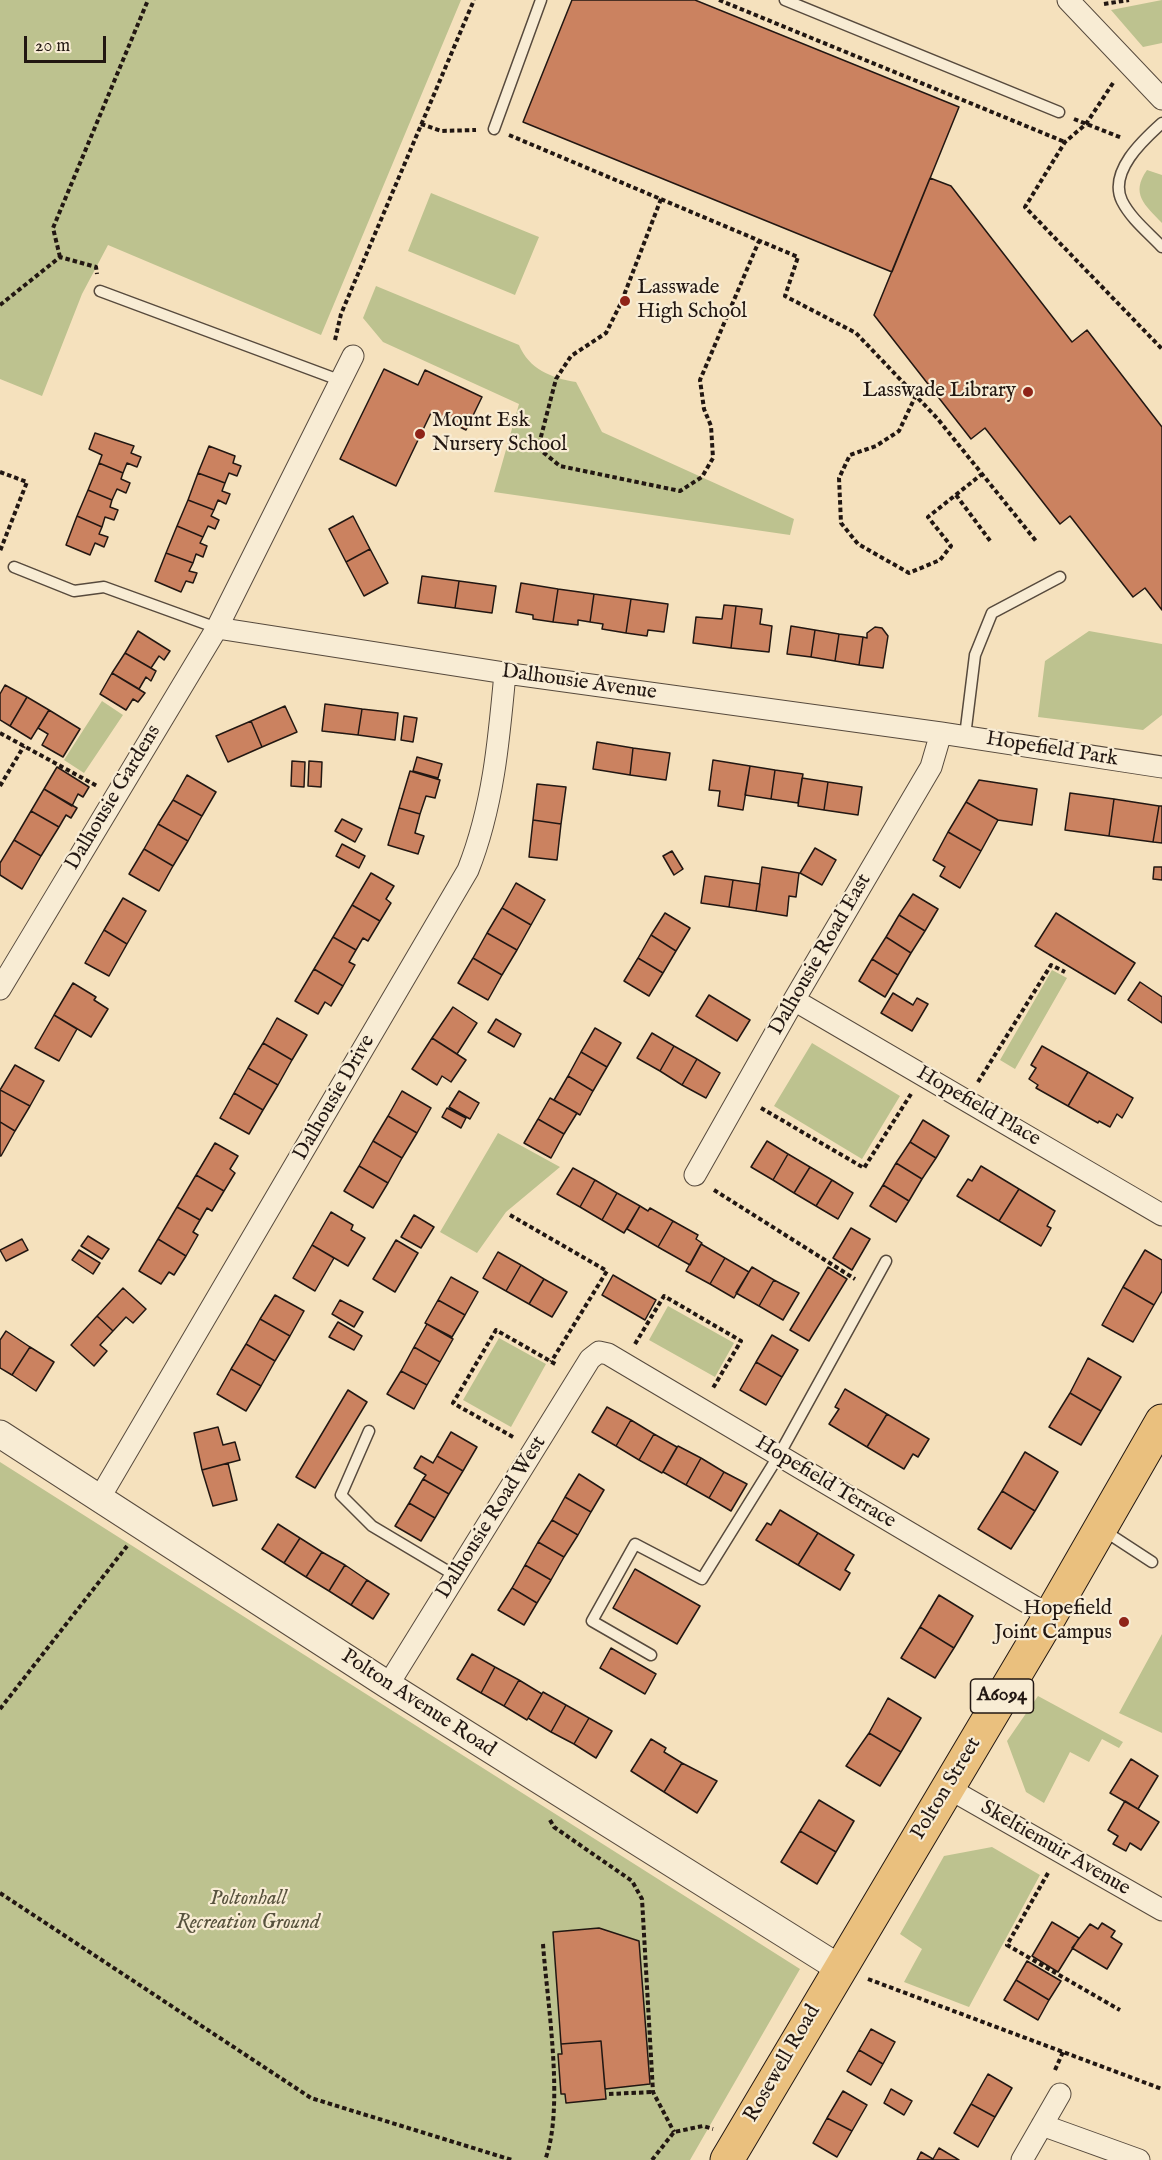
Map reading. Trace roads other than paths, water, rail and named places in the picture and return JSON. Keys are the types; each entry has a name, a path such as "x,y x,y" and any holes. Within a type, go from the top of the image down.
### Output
{"main road":[{"name":"Polton Street","path":"839,1968 1050,1616 1162,1421"},
{"name":"Rosewell Road","path":"733,2149 839,1968"}],"street":[{"path":"1068,0 1162,99"},
{"name":"Dalhousie Gardens","path":"0,989 6,966 116,797 217,628 333,378 353,356"},
{"name":"Dalhousie Avenue","path":"217,628 505,673 941,733"},
{"name":"Dalhousie Drive","path":"99,1499 468,870 483,832 491,789 505,673"},
{"name":"Hopefield Park","path":"941,733 1162,767"},
{"name":"Dalhousie Road East","path":"695,1175 794,1000 931,767 941,733"},
{"name":"Hopefield Place","path":"794,1000 1162,1215"},
{"name":"Hopefield Terrace","path":"599,1352 623,1363 1050,1616"},
{"name":"Dalhousie Road West","path":"388,1685 590,1359 599,1352"},
{"name":"Polton Avenue Road","path":"0,1434 388,1685 839,1968"},
{"name":"Skeltiemuir Avenue","path":"948,1788 1162,1910"},
{"path":"1022,2160 1042,2125 1055,2086"},
{"path":"1042,2125 1139,2160"}],"lane":[{"path":"494,129 541,0"},
{"path":"785,0 1059,112"},
{"path":"1162,123 1138,145 1124,168 1120,183 1121,199 1129,213 1162,247"},
{"path":"100,291 333,378"},
{"path":"14,567 74,591 104,587 217,628"},
{"path":"965,736 975,655 992,613 1060,577"},
{"path":"651,1655 592,1621 635,1544 702,1579 779,1455 886,1261"},
{"path":"369,1431 340,1495 372,1526 456,1576"},
{"path":"1100,1529 1152,1562"}],"place":[{"name":"Lasswade High School","path":"625,301"},
{"name":"Lasswade Library","path":"1028,392"},
{"name":"Mount Esk Nursery School","path":"420,434"},
{"name":"Hopefield Joint Campus","path":"1124,1622"}],"park label":[{"name":"Poltonhall Recreation Ground","path":"248,1912"}]}
